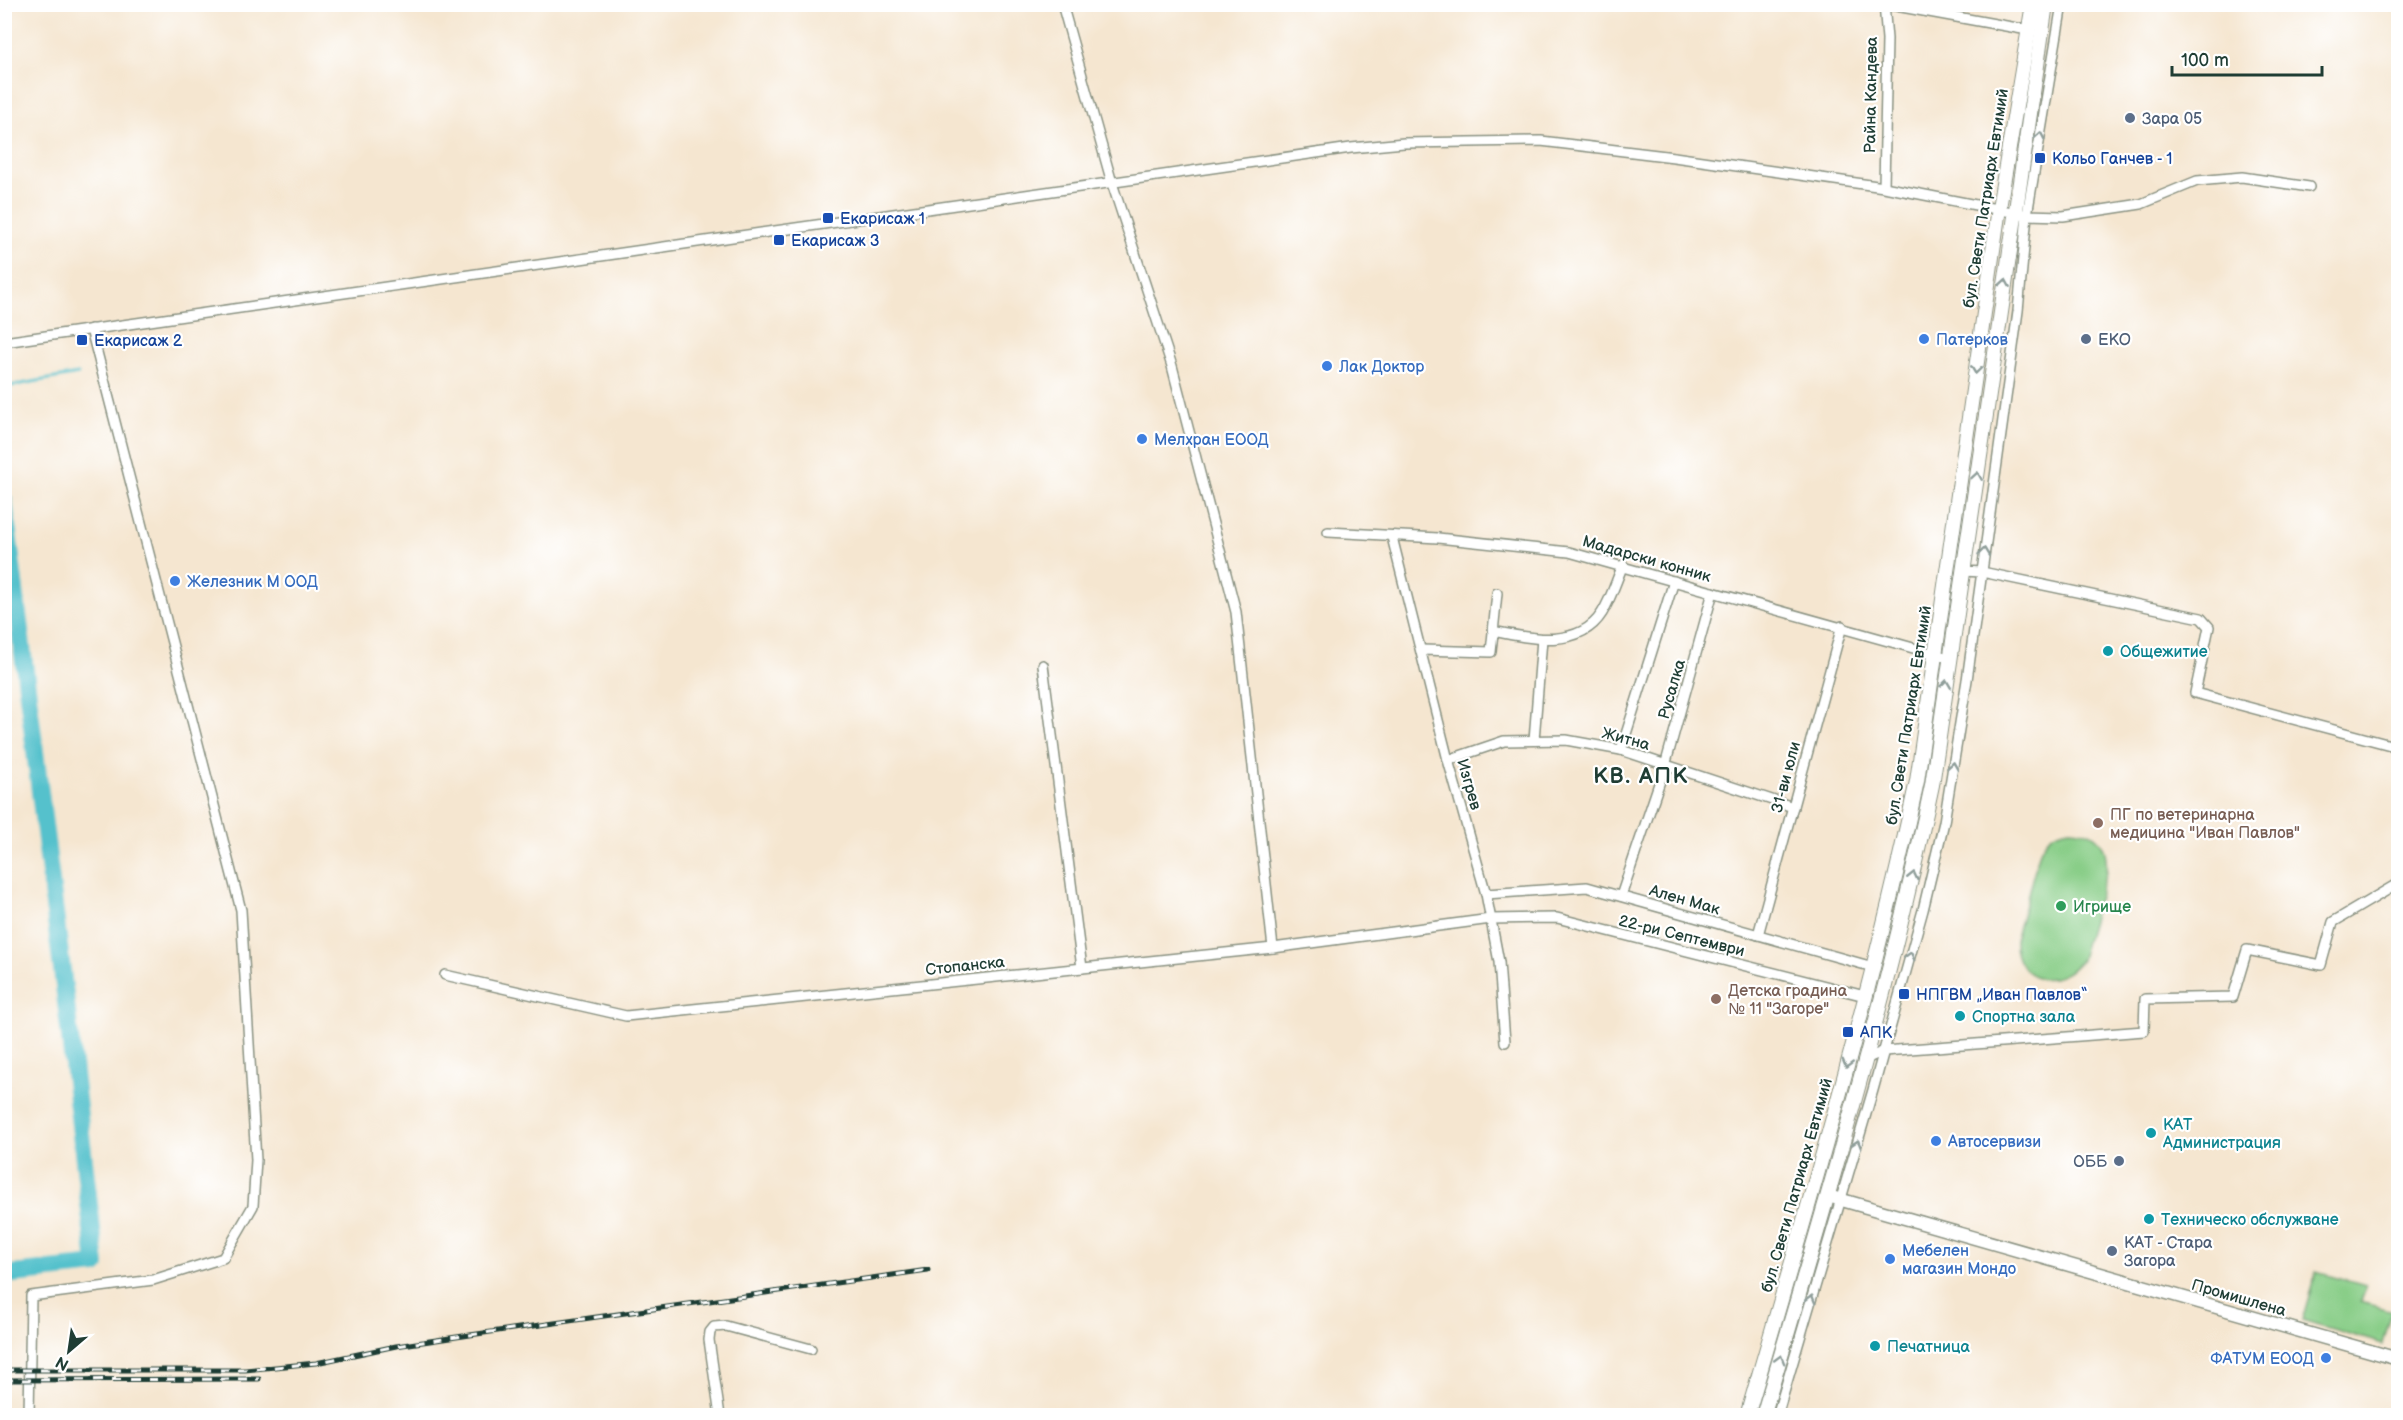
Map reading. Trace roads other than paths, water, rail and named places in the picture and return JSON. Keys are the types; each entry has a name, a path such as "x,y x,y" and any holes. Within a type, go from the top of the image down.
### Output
{"main road":[{"name":"бул. Свети Патриарх Евтимий","path":"1748,1416 1806,1215 1873,967 1897,875 1917,781 1999,208 2033,4"},
{"name":"бул. Свети Патриарх Евтимий","path":"1763,1416 1834,1198 1866,1059 1915,866 1932,785 1949,658 2021,213 2046,4"},
{"path":"1806,1215 1834,1198 1821,1161"},
{"name":"Промишлена","path":"1834,1198 2398,1359"}],"street":[{"path":"1062,4 1112,183 1172,366 1236,612 1272,948"},
{"path":"1885,4 2028,30"},
{"name":"Райна Кандева","path":"1884,187 1887,39 1885,4"},
{"path":"1777,1416 1834,1198 1884,1051 1923,910 1944,822 2018,311 2021,213 2062,4"},
{"path":"4,342 1351,148 1404,143 1541,141 1674,157 1884,187 2021,213 2063,216 2141,204 2197,181 2242,177 2309,187"},
{"path":"29,1416 31,1296 153,1280 223,1258 253,1206 256,1160 241,910 91,329"},
{"name":"Мадарски конник","path":"1328,532 1438,538 1569,552 1842,626 1949,658"},
{"name":"Изгрев","path":"1392,537 1448,760 1486,894 1499,962 1505,1042"},
{"path":"1493,631 1542,639 1575,634 1589,627 1602,614 1623,565"},
{"path":"1963,571 1982,572 2201,618 2209,627 2194,693 2398,747"},
{"path":"1621,750 1674,580"},
{"path":"1421,650 1491,652 1497,592"},
{"name":"Русалка","path":"1621,896 1665,766 1713,592"},
{"name":"31-ви юли","path":"1758,935 1842,626"},
{"path":"1534,740 1542,639"},
{"path":"1043,665 1082,968"},
{"name":"Житна","path":"1448,760 1504,741 1566,740 1621,750 1793,807"},
{"path":"1866,1059 1884,1051 2144,1031 2145,999 2233,997 2247,950 2321,965 2333,922 2394,886 2398,887"},
{"name":"Ален Мак","path":"1486,894 1587,887 1873,967"},
{"name":"22-ри Септември","path":"1491,919 1557,918 1865,996"},
{"name":"Стопанска","path":"445,975 626,1016 1272,948 1491,919"},
{"path":"720,1416 709,1340 710,1332 714,1327 726,1326 811,1348"}],"waterway":[{"path":"4,387 78,374"},
{"path":"4,501 96,1265 4,1275"}],"railway":[{"path":"4,1370 245,1370 316,1363 396,1346 928,1270"},
{"path":"4,1380 259,1379"}],"place":[{"name":"Зара 05","path":"2130,118"},
{"name":"Кольо Ганчев - 1","path":"2040,158"},
{"name":"Екарисаж 1","path":"828,218"},
{"name":"Екарисаж 3","path":"779,240"},
{"name":"Патерков","path":"1924,339"},
{"name":"EKO","path":"2086,339"},
{"name":"Екарисаж 2","path":"82,340"},
{"name":"Лак Доктор","path":"1327,366"},
{"name":"Мелхран ЕООД","path":"1142,439"},
{"name":"Железник М ООД","path":"175,581"},
{"name":"Общежитие","path":"2108,651"},
{"name":"ПГ по ветеринарна медицина \"Иван Павлов\"","path":"2098,823"},
{"name":"Игрище","path":"2061,906"},
{"name":"НПГВМ „Иван Павлов“","path":"1904,994"},
{"name":"Детска градина № 11 \"Загоре\"","path":"1716,999"},
{"name":"Спортна зала","path":"1960,1016"},
{"name":"АПК","path":"1848,1032"},
{"name":"КАТ Администрация","path":"2151,1133"},
{"name":"Автосервизи","path":"1936,1141"},
{"name":"ОББ","path":"2119,1161"},
{"name":"Техническо обслужване","path":"2149,1219"},
{"name":"КАТ - Стара Загора","path":"2112,1251"},
{"name":"Мебелен магазин Мондо","path":"1890,1259"},
{"name":"Печатница","path":"1875,1346"},
{"name":"ФАТУМ ЕООД","path":"2326,1358"}],"district":[{"name":"КВ. АПК","path":"1641,775"}]}
